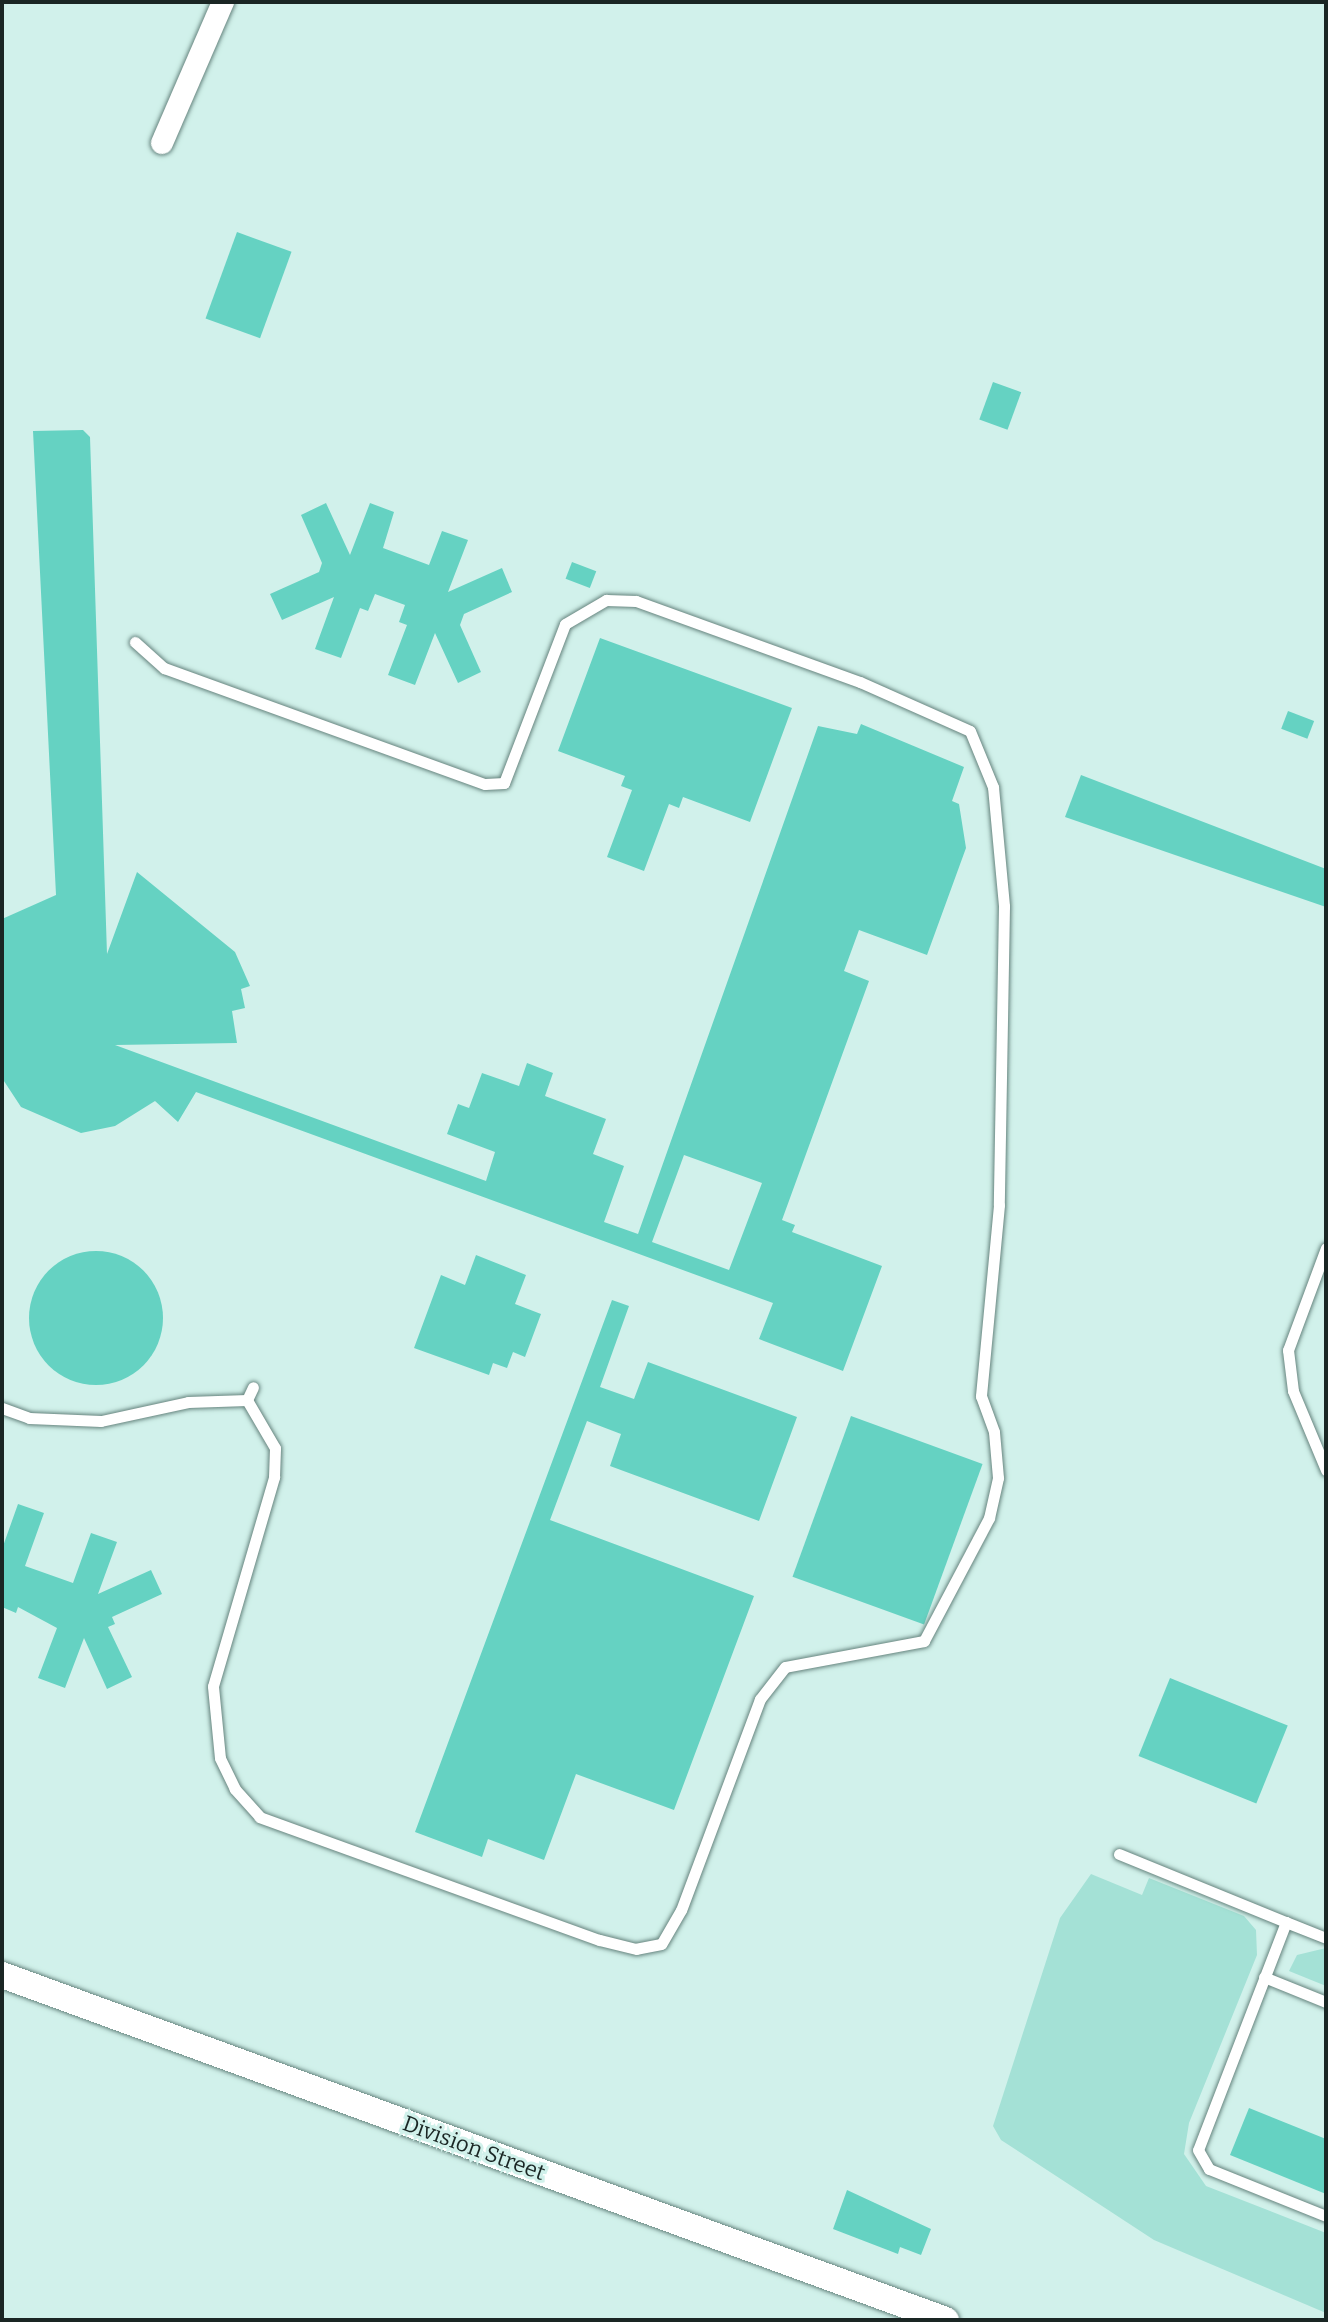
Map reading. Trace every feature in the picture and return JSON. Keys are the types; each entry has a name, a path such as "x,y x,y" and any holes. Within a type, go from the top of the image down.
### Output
{"street":[{"path":"162,143 223,2"},
{"name":"Division Street","path":"2,1975 946,2320"}],"lane":[{"path":"135,642 164,668 494,784 515,767 565,624 606,600 636,601 860,682 970,731 993,787 1003,849 999,1205 981,1396 994,1432 998,1478 989,1518 924,1641 899,1652 785,1667 760,1699 681,1910 661,1944 636,1949 584,1935 260,1817 235,1789 220,1758 213,1686 268,1504 275,1448 247,1400"},
{"path":"1326,1248 1288,1350 1293,1391 1326,1470"},
{"path":"247,1400 253,1387"},
{"path":"2,1408 29,1418 101,1421 188,1402 247,1400"},
{"path":"1119,1854 1326,1938"},
{"path":"1286,1922 1198,2150 1209,2169 1326,2216"},
{"path":"1264,1977 1326,2002"}],"green space":[{"path":"1091,1874 1142,1895 1149,1878 1244,1916 1256,1930 1257,1955 1189,2123 1184,2154 1206,2186 1326,2233 1326,2313 1154,2240 1001,2140 993,2126 1060,1918"},
{"path":"1326,1948 1326,1986 1289,1971 1297,1955"}],"building":[{"path":"237,232 292,252 260,338 206,318"},
{"path":"993,382 1021,392 1008,430 979,420"},
{"path":"83,430 90,437 107,954 137,872 235,952 250,986 241,989 245,1008 232,1011 237,1043 115,1045 486,1181 495,1152 447,1134 458,1104 469,1108 482,1073 519,1086 527,1063 553,1073 545,1096 606,1119 593,1154 624,1166 604,1222 638,1234 818,726 857,734 861,724 964,767 952,801 959,804 966,848 927,955 859,930 844,971 869,981 782,1220 795,1225 792,1232 882,1266 843,1371 759,1339 773,1303 196,1092 178,1122 155,1101 115,1126 81,1133 21,1107 2,1078 2,919 56,895 33,431","holes":["684,1155 762,1183 729,1270 652,1242"]},
{"path":"326,503 350,555 370,503 394,512 383,548 429,565 442,531 468,540 448,592 502,568 512,592 464,614 460,625 481,672 458,683 435,633 415,685 388,675 407,625 399,622 405,605 375,594 368,611 360,608 341,658 315,649 334,597 282,620 270,594 319,572 322,563 301,515"},
{"path":"572,562 596,571 590,588 566,579"},
{"path":"600,638 792,708 750,822 683,797 679,808 669,804 644,871 607,857 632,790 621,786 625,776 558,751"},
{"path":"1288,711 1314,721 1307,739 1281,729"},
{"path":"1081,775 1326,869 1326,907 1065,817"},
{"path":"96,1251 121,1257 143,1271 157,1293 163,1318 157,1343 143,1365 121,1379 96,1385 71,1379 49,1365 35,1343 29,1318 35,1293 49,1271 71,1257"},
{"path":"476,1255 526,1275 515,1304 541,1314 525,1357 513,1352 507,1368 493,1363 489,1375 414,1348 441,1275 465,1285"},
{"path":"612,1300 629,1306 600,1387 634,1399 648,1362 797,1417 759,1521 610,1466 621,1434 587,1421 550,1520 754,1596 674,1810 576,1774 544,1860 488,1839 482,1857 415,1832"},
{"path":"851,1416 983,1464 924,1625 793,1577"},
{"path":"18,1504 44,1513 25,1566 73,1583 91,1533 117,1542 98,1594 151,1570 162,1594 112,1617 115,1624 108,1627 132,1677 107,1689 84,1638 65,1688 38,1678 57,1628 18,1607 16,1613 2,1607 2,1549"},
{"path":"1170,1678 1288,1726 1256,1803 1139,1756"},
{"path":"1249,2108 1326,2139 1326,2194 1230,2155"},
{"path":"847,2190 931,2229 921,2255 900,2247 898,2254 833,2229"}]}
